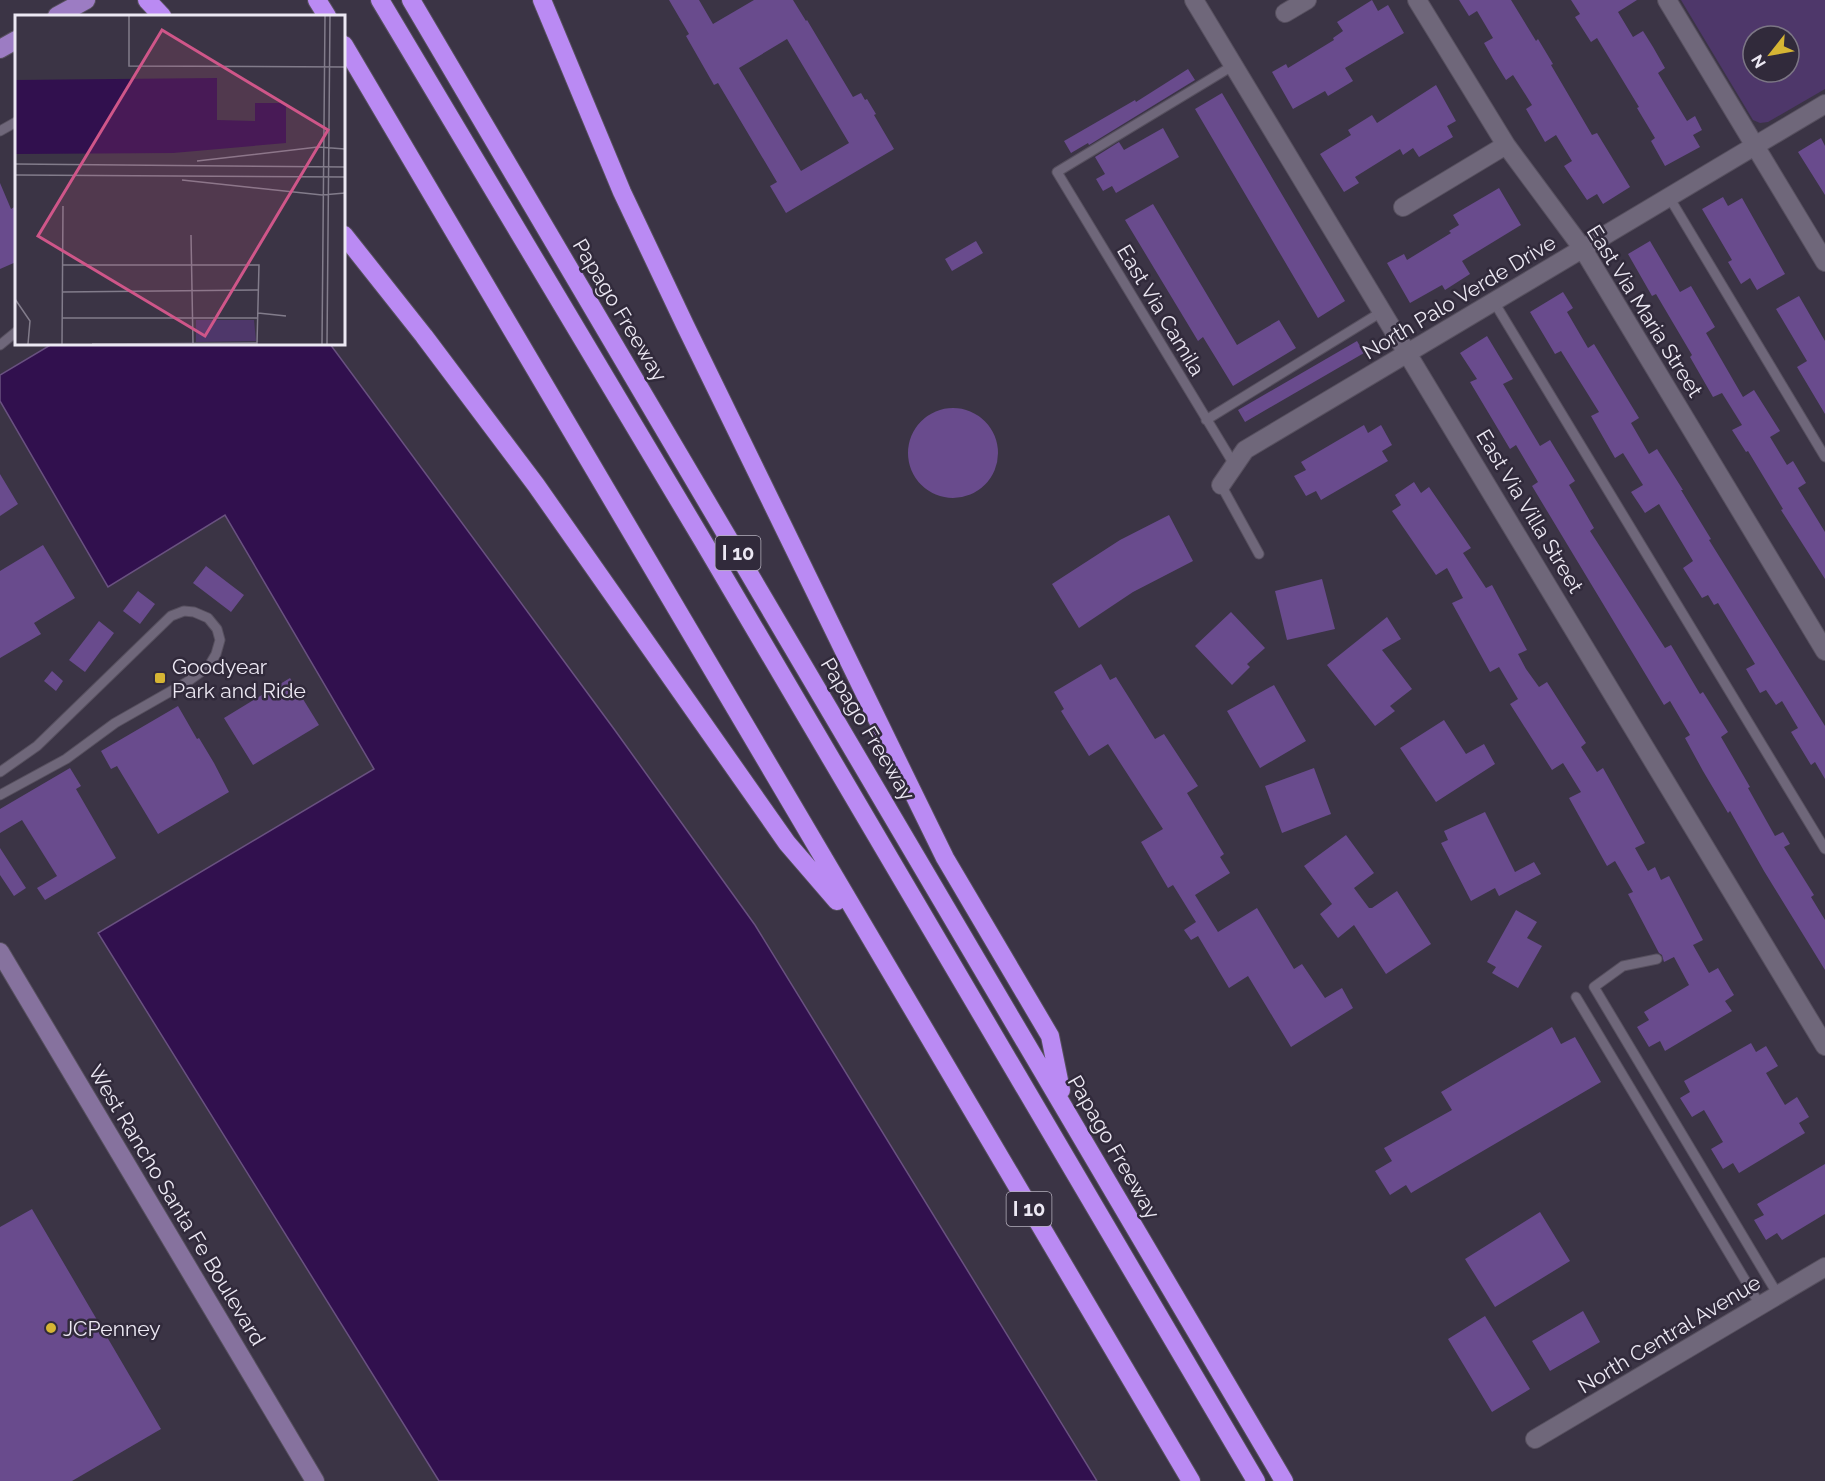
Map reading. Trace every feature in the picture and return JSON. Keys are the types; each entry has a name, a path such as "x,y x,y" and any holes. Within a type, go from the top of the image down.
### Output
{"highway":[{"path":"147,0 161,15"},
{"path":"317,0 326,15"},
{"path":"380,0 703,541 1256,1481"},
{"name":"Papago Freeway","path":"411,0 1284,1481"},
{"path":"542,0 622,192 945,858 1050,1036 1065,1107"},
{"name":"I 10","path":"345,47 1191,1481"},
{"path":"345,236 537,485 787,843 868,936"}],"main road":[{"path":"59,15 86,0"},
{"path":"0,49 15,41"}],"street":[{"name":"East Via Villa Street","path":"1194,0 1825,1046"},
{"path":"1285,13 1307,0"},
{"name":"East Via Maria Street","path":"1417,0 1506,145 1583,249 1825,651"},
{"path":"1667,0 1825,262"},
{"name":"North Palo Verde Drive","path":"1221,485 1245,450 1825,104"},
{"path":"1403,207 1506,145"},
{"name":"West Rancho Santa Fe Boulevard","path":"0,952 315,1481"},
{"name":"North Central Avenue","path":"1535,1439 1825,1267"}],"lane":[{"name":"East Via Camila","path":"1234,65 1057,172 1234,466"},
{"path":"0,131 15,123"},
{"path":"1669,197 1825,457"},
{"path":"1494,302 1825,849"},
{"path":"1206,420 1383,311"},
{"path":"0,345 15,333"},
{"path":"1221,485 1259,554"},
{"path":"0,772 37,746 171,616 184,611 194,612 208,618 217,629 220,640 209,666 187,682 115,723 66,759 0,795"},
{"path":"1657,959 1623,966 1594,987 1778,1295"},
{"path":"1576,997 1760,1305"},
{"path":"1734,1261 1752,1251"}],"shaded area":[{"path":"1681,0 1825,0 1825,89 1768,122 1760,123 1753,120"},
{"path":"50,345 331,345 614,729 755,925 1097,1481 439,1481 98,933 374,769 225,515 108,587 0,401 0,375"}],"building":[{"path":"669,0 699,0 713,24 754,0 793,0 853,97 861,93 865,100 867,99 894,149 786,213 770,186 777,182 718,83 714,85 686,36 689,34","holes":["787,39 849,143 801,171 739,68"]},
{"path":"1372,0 1378,11 1388,5 1404,33 1345,68 1353,81 1328,96 1325,91 1293,109 1272,72 1286,64 1288,68 1334,40 1333,38 1343,31 1337,22"},
{"path":"1459,0 1511,0 1553,64 1551,65 1592,135 1597,133 1630,187 1603,204 1597,194 1587,200 1564,166 1572,161 1556,135 1545,142 1526,109 1532,105 1513,75 1506,80 1493,59 1484,43 1493,38 1477,11 1469,16"},
{"path":"1571,0 1637,0 1618,12 1633,37 1643,31 1665,68 1658,73 1687,121 1695,116 1702,130 1693,135 1700,147 1665,166 1651,141 1655,138 1637,108 1639,107 1597,38 1591,42 1575,17 1580,14"},
{"path":"1188,69 1195,80 1089,145 1088,143 1071,153 1064,141 1135,100 1136,102"},
{"path":"1436,85 1456,121 1447,126 1453,137 1419,157 1413,148 1403,155 1400,149 1355,177 1359,183 1344,192 1320,154 1351,135 1348,130 1372,115 1377,123"},
{"path":"1222,93 1345,301 1318,318 1195,109"},
{"path":"1163,128 1179,157 1116,193 1112,186 1103,191 1096,179 1105,174 1095,157 1119,142 1124,150"},
{"path":"1821,138 1825,146 1825,195 1798,152"},
{"path":"0,183 11,209 15,207 15,262 0,269"},
{"path":"1499,188 1521,225 1462,261 1470,274 1445,290 1442,285 1410,303 1387,263 1404,254 1407,260 1451,233 1449,231 1459,225 1453,215"},
{"path":"1723,197 1728,206 1742,198 1785,274 1757,290 1750,278 1741,284 1728,262 1732,260 1702,209"},
{"path":"1153,204 1237,345 1279,320 1296,348 1233,386 1203,337 1198,341 1125,220"},
{"path":"976,241 983,253 952,271 945,259"},
{"path":"1650,241 1680,292 1691,286 1715,327 1706,333 1743,397 1754,390 1780,431 1770,437 1787,465 1793,461 1806,483 1798,488 1825,532 1825,579 1781,510 1783,509 1748,451 1746,452 1732,430 1742,425 1722,393 1713,397 1690,357 1692,355 1656,294 1652,296 1628,254"},
{"path":"1563,292 1573,308 1567,312 1588,348 1594,344 1639,418 1631,423 1649,454 1657,449 1711,539 1709,540 1825,726 1825,779 1815,762 1811,765 1791,732 1798,728 1782,701 1776,705 1766,690 1760,693 1746,669 1755,664 1718,603 1714,605 1708,595 1702,598 1683,568 1693,561 1659,504 1645,513 1631,492 1643,485 1623,453 1615,458 1591,416 1599,412 1561,351 1555,354 1530,312"},
{"path":"1799,296 1825,341 1825,414 1797,367 1807,361 1776,309"},
{"path":"1487,336 1513,379 1503,384 1540,446 1550,440 1575,481 1569,485 1594,528 1590,531 1665,648 1671,645 1700,694 1703,692 1728,732 1721,737 1775,836 1783,832 1790,844 1784,847 1814,895 1811,897 1825,920 1825,970 1730,811 1728,813 1703,771 1685,738 1690,735 1670,701 1664,705 1532,486 1538,482 1516,445 1510,449 1470,382 1477,379 1460,353"},
{"path":"1357,341 1364,353 1245,422 1238,410"},
{"path":"953,408 970,411 985,421 995,436 998,453 995,470 985,485 970,495 953,498 936,495 921,485 911,470 908,453 911,436 921,421 936,411"},
{"path":"1364,425 1368,433 1381,425 1392,445 1382,451 1388,461 1321,500 1316,491 1306,496 1294,476 1306,470 1301,462"},
{"path":"0,474 18,504 0,516"},
{"path":"1414,482 1421,493 1429,487 1471,548 1463,553 1486,588 1492,585 1527,650 1518,654 1526,669 1539,687 1547,682 1586,743 1581,747 1597,772 1603,768 1645,843 1635,848 1648,871 1655,867 1661,880 1669,876 1703,940 1693,945 1709,973 1718,968 1734,995 1725,1001 1732,1011 1665,1051 1660,1041 1649,1047 1637,1027 1649,1020 1644,1012 1689,985 1674,957 1664,962 1628,894 1633,892 1615,861 1607,866 1569,798 1581,792 1563,763 1552,770 1510,704 1518,699 1499,667 1490,672 1452,603 1463,598 1447,568 1436,575 1392,511 1401,505 1395,495"},
{"path":"1169,515 1193,561 1133,592 1079,628 1052,584 1120,540"},
{"path":"43,545 75,598 34,623 41,634 0,658 0,571"},
{"path":"206,566 244,595 231,612 193,583"},
{"path":"1322,579 1335,629 1287,640 1275,591"},
{"path":"138,591 155,604 140,624 123,611"},
{"path":"1231,612 1265,648 1247,664 1250,667 1232,685 1195,646"},
{"path":"1387,617 1401,639 1382,650 1412,689 1390,706 1395,711 1375,726 1327,665"},
{"path":"99,621 114,633 85,672 69,660"},
{"path":"1101,664 1110,680 1116,677 1155,739 1164,734 1198,786 1187,793 1224,854 1220,857 1230,873 1195,895 1218,932 1257,908 1294,969 1302,964 1325,998 1342,988 1353,1008 1291,1047 1248,976 1229,988 1198,936 1191,940 1184,930 1196,922 1173,885 1168,888 1141,842 1163,829 1108,744 1089,756 1061,711 1064,709 1054,692"},
{"path":"52,671 63,681 56,691 44,681"},
{"path":"290,678 319,725 253,765 224,718"},
{"path":"1274,685 1306,741 1260,768 1227,711"},
{"path":"178,706 214,763 229,792 158,834 117,766 111,769 101,751"},
{"path":"1444,720 1466,754 1484,744 1495,764 1436,802 1400,748"},
{"path":"70,768 81,786 76,789 116,858 45,900 37,888 57,876 22,820 0,833 0,809"},
{"path":"1314,768 1331,814 1282,833 1265,786"},
{"path":"1485,812 1515,872 1534,862 1541,874 1499,896 1495,888 1471,901 1441,843 1448,840 1444,831"},
{"path":"1346,835 1374,873 1354,888 1369,908 1397,891 1431,944 1386,974 1354,925 1338,938 1320,914 1332,904 1304,866"},
{"path":"0,848 26,888 14,896 0,875"},
{"path":"1516,910 1537,922 1527,938 1542,946 1518,988 1492,973 1496,967 1487,962"},
{"path":"1552,1027 1561,1044 1575,1037 1601,1082 1411,1193 1406,1185 1390,1195 1375,1171 1392,1161 1384,1148 1452,1110 1441,1092"},
{"path":"1751,1043 1756,1052 1766,1046 1778,1066 1766,1073 1785,1105 1797,1097 1809,1117 1799,1123 1805,1133 1739,1173 1733,1163 1723,1169 1711,1149 1723,1142 1704,1110 1692,1117 1680,1098 1690,1092 1684,1081"},
{"path":"1825,1164 1825,1214 1782,1240 1777,1233 1766,1240 1754,1220 1764,1215 1757,1204"},
{"name":"JCPenney","path":"32,1209 161,1429 72,1481 0,1481 0,1227"},
{"path":"1540,1212 1570,1261 1495,1307 1465,1259"},
{"path":"1583,1311 1600,1342 1550,1371 1532,1341"},
{"path":"1485,1316 1530,1389 1492,1412 1448,1339"}],"place":[{"name":"Goodyear Park and Ride","path":"160,678"},
{"name":"JCPenney","path":"51,1328"}]}
